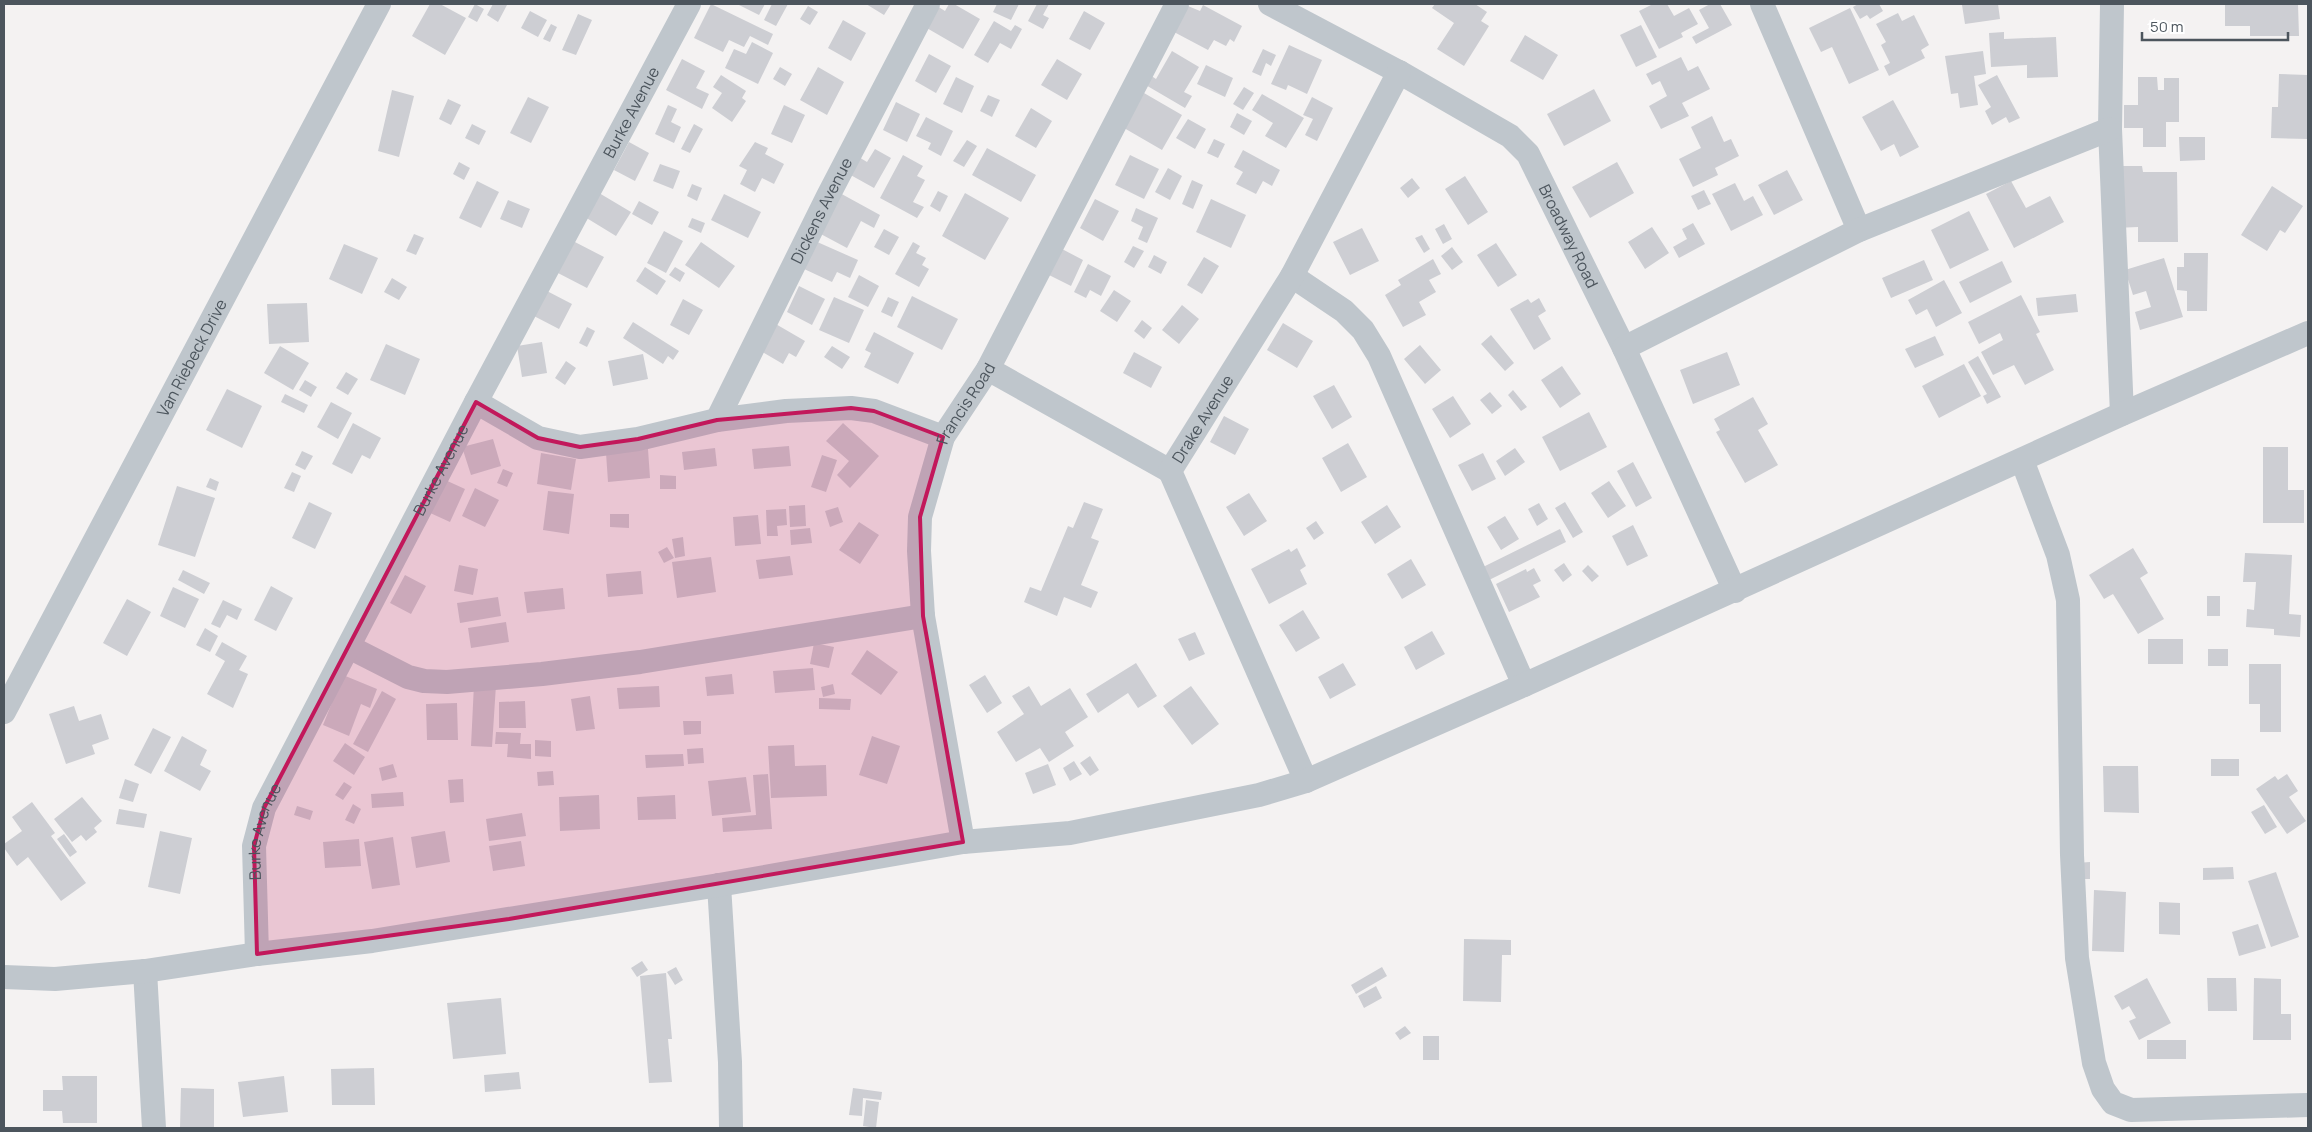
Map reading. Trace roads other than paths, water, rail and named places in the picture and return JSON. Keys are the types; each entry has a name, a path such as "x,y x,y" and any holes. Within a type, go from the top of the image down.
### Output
{"street":[{"name":"Van Riebeck Drive","path":"4,712 379,4"},
{"name":"Burke Avenue","path":"257,954 254,846 262,816 476,402 689,4"},
{"name":"Dickens Avenue","path":"717,420 828,196 928,4"},
{"name":"Francis Road","path":"963,842 923,616 919,551 920,517 943,437 988,369 1177,4"},
{"name":"Broadway Road","path":"1270,4 1400,72 1510,136 1528,154 1624,348 1735,591"},
{"path":"1762,4 1859,230"},
{"path":"2112,4 2110,129 2122,414"},
{"name":"Drake Avenue","path":"1306,780 1170,471 1292,276 1400,72"},
{"path":"1624,348 1859,230 2110,129"},
{"path":"1292,276 1344,310 1367,336 1383,366 1524,685"},
{"path":"4,978 55,979 145,971 257,954 372,940 719,885 963,842 1070,833 1259,795 1306,780 1524,685 2122,414 2308,333"},
{"path":"988,369 1170,471"},
{"path":"476,402 538,438 580,447 638,439 717,420 786,411 851,408 874,412 943,437"},
{"path":"2022,460 2058,555 2068,600 2072,855 2077,958 2094,1063 2102,1088 2113,1103 2131,1110 2308,1105"},
{"path":"349,647 408,677 424,681 447,682 542,674 640,662 923,616"},
{"path":"719,885 730,1062 731,1128"},
{"path":"145,971 154,1128"}]}
